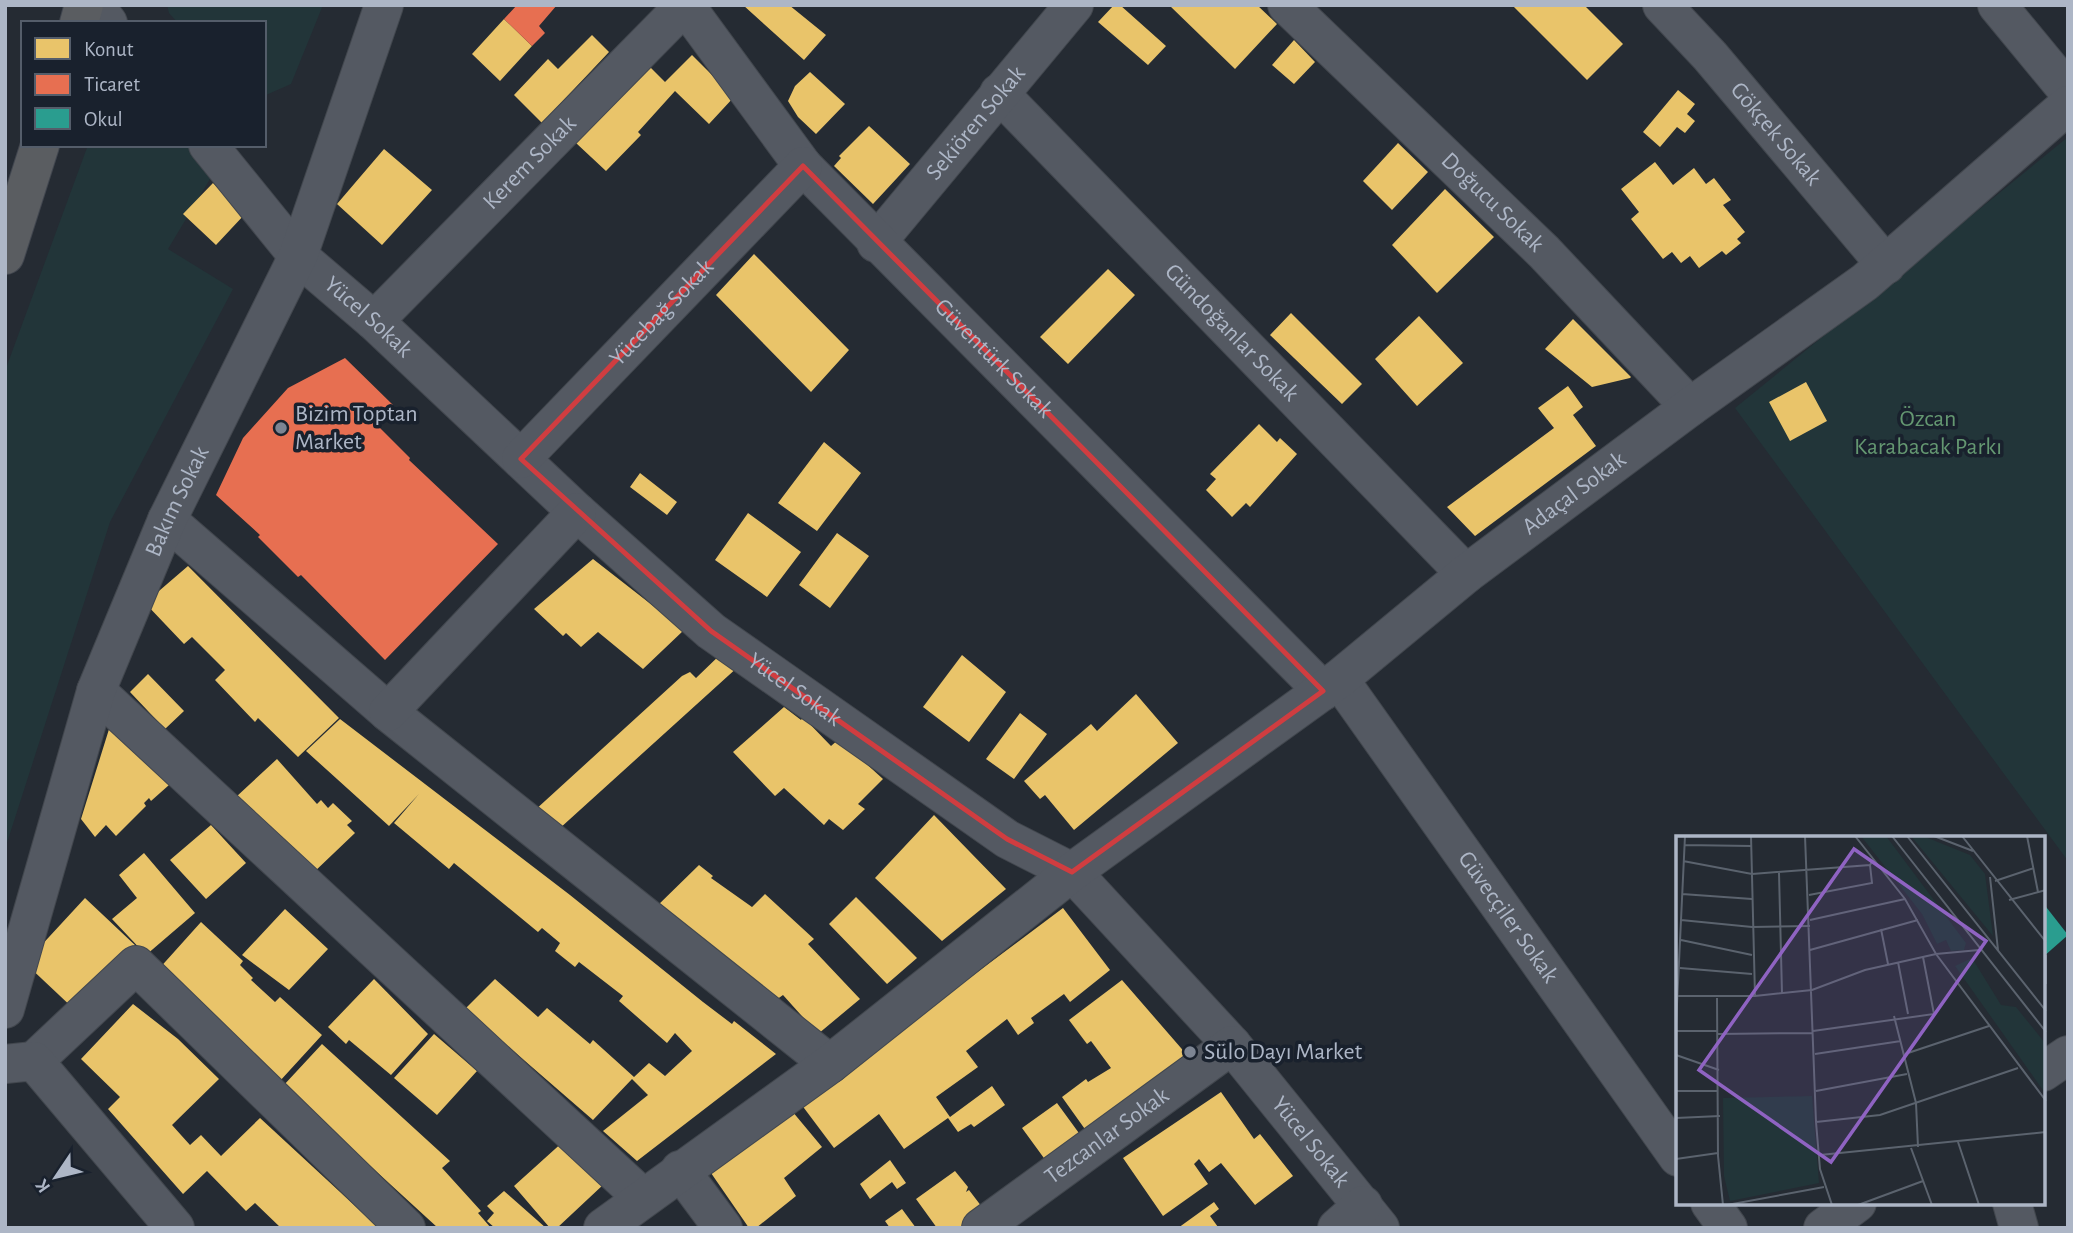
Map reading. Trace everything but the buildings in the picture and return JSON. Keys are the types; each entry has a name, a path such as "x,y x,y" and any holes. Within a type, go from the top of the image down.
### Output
{"highway":[{"path":"5,255 39,147"}],"street":[{"path":"94,5 106,21"},
{"name":"Bakım Sokak","path":"5,1009 96,691 167,520 298,256 384,5"},
{"name":"Güventürk Sokak","path":"685,5 803,166 876,243 1331,685"},
{"name":"Kerem Sokak","path":"374,321 685,5"},
{"name":"Doğucu Sokak","path":"1287,5 1544,252 1690,407"},
{"name":"Gökçek Sokak","path":"1662,5 1719,66 1886,265"},
{"path":"1997,5 2068,91"},
{"name":"Sekiören Sokak","path":"876,243 999,93 1064,8"},
{"name":"Gündoğanlar Sokak","path":"999,93 1466,574"},
{"name":"Adaçal Sokak","path":"603,1228 642,1197 830,1064 1072,873 1331,685 1466,574 1886,265 2068,105"},
{"name":"Yücel Sokak","path":"210,147 298,256 374,321 578,512 711,631 1007,839 1072,873 1231,1045 1360,1220"},
{"name":"Yücebağ Sokak","path":"521,459 803,166"},
{"path":"387,712 578,512"},
{"path":"167,520 387,712 830,1064"},
{"name":"Güvecçiler Sokak","path":"1331,685 1676,1154"},
{"path":"96,691 642,1197"},
{"path":"175,1228 20,1063 135,965 406,1228"},
{"name":"Tezcanlar Sokak","path":"981,1228 1231,1045"},
{"path":"2045,1071 2068,1055"},
{"path":"680,1170 723,1228"},
{"path":"1711,1205 1728,1228"},
{"path":"1823,1228 1854,1205"},
{"path":"2013,1205 2019,1228"}],"highlighted area":[{"path":"803,166 1323,691 1072,872 1007,839 711,631 521,459"}],"green space":[{"path":"167,5 323,5 291,84 266,95 266,21 176,21 169,13"},
{"name":"Özcan Karabacak Parkı","path":"2068,137 2068,861 1735,408"},
{"path":"87,147 197,147 216,169 168,249 233,289 110,522 5,849 5,371"}],"place":[{"name":"Bizim Toptan Market","path":"281,428"},
{"name":"Sülo Dayı Market","path":"1190,1052"}]}
